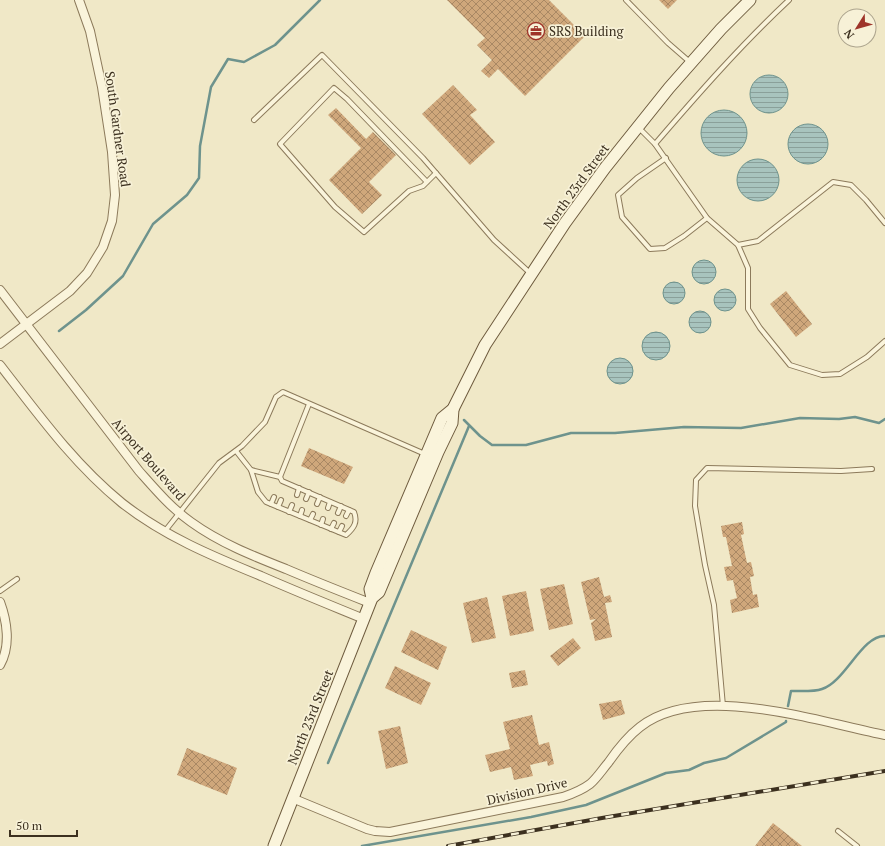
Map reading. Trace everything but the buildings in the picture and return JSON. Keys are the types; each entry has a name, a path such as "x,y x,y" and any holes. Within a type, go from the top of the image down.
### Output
{"main road":[{"name":"North 23rd Street","path":"274,846 371,601 379,592 435,458 452,424 453,409 485,345 565,223 605,168 691,63 747,1"},
{"name":"North 23rd Street","path":"371,601 370,589 426,454 442,418 453,409"}],"street":[{"name":"South Gardner Road","path":"0,344 70,291 87,273 103,247 112,221 115,195 112,152 102,87 90,31 79,0"},
{"name":"Airport Boulevard","path":"0,290 139,470 159,494 190,522 248,554 371,601"},
{"path":"0,365 57,438 86,469 122,503 140,516 165,532 212,557 364,619"},
{"path":"0,602 4,611 2,622 7,639 4,657 0,665"},
{"name":"Division Drive","path":"292,798 367,829 390,832 562,797 581,790 590,784 633,733 654,719 676,711 694,707 723,706 758,709 784,713 885,735"}],"lane":[{"path":"626,0 668,43 691,63"},
{"path":"655,144 695,97 789,0"},
{"path":"254,120 322,55 436,173 494,240 532,274"},
{"path":"427,182 347,99 334,88 280,144 335,207 364,232 409,191 424,186 436,173"},
{"path":"638,126 666,158 708,218 738,245 748,268 748,309 760,328 790,365 822,375 840,374 867,357 885,341"},
{"path":"666,158 637,178 618,195 622,217 650,250 665,248 708,218"},
{"path":"738,245 758,240 833,182 851,184 885,223"},
{"path":"165,532 179,512 219,463 242,446 265,422 276,397 283,392 426,454"},
{"path":"279,487 309,404"},
{"path":"236,451 251,470 258,492 266,502 346,535 353,529 356,518 354,512 289,484 281,479 251,470"},
{"path":"723,706 714,605 705,565 695,506 696,480 708,468 841,471 872,469"},
{"path":"286,490 289,484"},
{"path":"297,495 299,488"},
{"path":"306,499 309,492"},
{"path":"317,504 320,497"},
{"path":"271,504 274,498"},
{"path":"278,507 281,500"},
{"path":"328,508 330,502"},
{"path":"289,512 292,505"},
{"path":"338,513 341,506"},
{"path":"300,516 302,510"},
{"path":"346,516 349,510"},
{"path":"310,520 313,514"},
{"path":"321,525 324,519"},
{"path":"331,529 334,523"},
{"path":"339,532 342,526"},
{"path":"0,591 16,579"},
{"path":"838,831 856,846"}],"water":[{"path":"765,75 773,75 783,80 787,87 787,101 783,108 773,113 765,113 755,108 753,105 750,98 750,90 755,80 758,78"},
{"path":"724,110 737,114 743,120 747,133 743,146 737,152 724,156 711,152 705,146 701,133 705,120 711,114"},
{"path":"808,124 816,126 822,130 826,136 828,144 826,152 822,158 816,162 808,164 800,162 794,158 790,152 788,144 790,136 794,130 800,126"},
{"path":"754,159 762,159 770,162 776,168 779,180 776,192 770,198 762,201 754,201 746,198 740,192 737,184 737,176 740,168 746,162"},
{"path":"704,260 709,261 715,267 715,277 709,283 704,284 699,283 693,277 692,272 693,267 699,261"},
{"path":"670,282 678,282 685,289 685,297 678,304 670,304 663,297 663,289"},
{"path":"725,289 733,292 736,300 733,308 725,311 717,308 714,300 717,292"},
{"path":"700,311 704,312 710,318 710,326 704,332 700,333 696,332 690,326 689,322 690,318 696,312"},
{"path":"656,332 666,336 670,346 666,356 656,360 646,356 642,346 646,336"},
{"path":"620,358 630,361 633,371 630,381 620,384 610,381 607,371 610,361"}],"waterway":[{"path":"59,331 86,310 123,276 153,224 187,195 199,178 200,146 211,87 228,59 244,62 275,45 320,0"},
{"path":"464,420 480,436 492,445 526,445 571,433 615,433 684,427 741,428 800,418 839,419 855,417 879,423 885,419"},
{"path":"328,763 469,426"},
{"path":"788,706 791,691 815,691 830,685 838,678 861,650 877,638 885,636"},
{"path":"362,846 531,817 586,805 666,773 689,770 704,763 726,758 786,721"}],"railway":[{"path":"448,846 602,818 885,771"}],"place":[{"name":"SRS Building","path":"536,31"}]}
